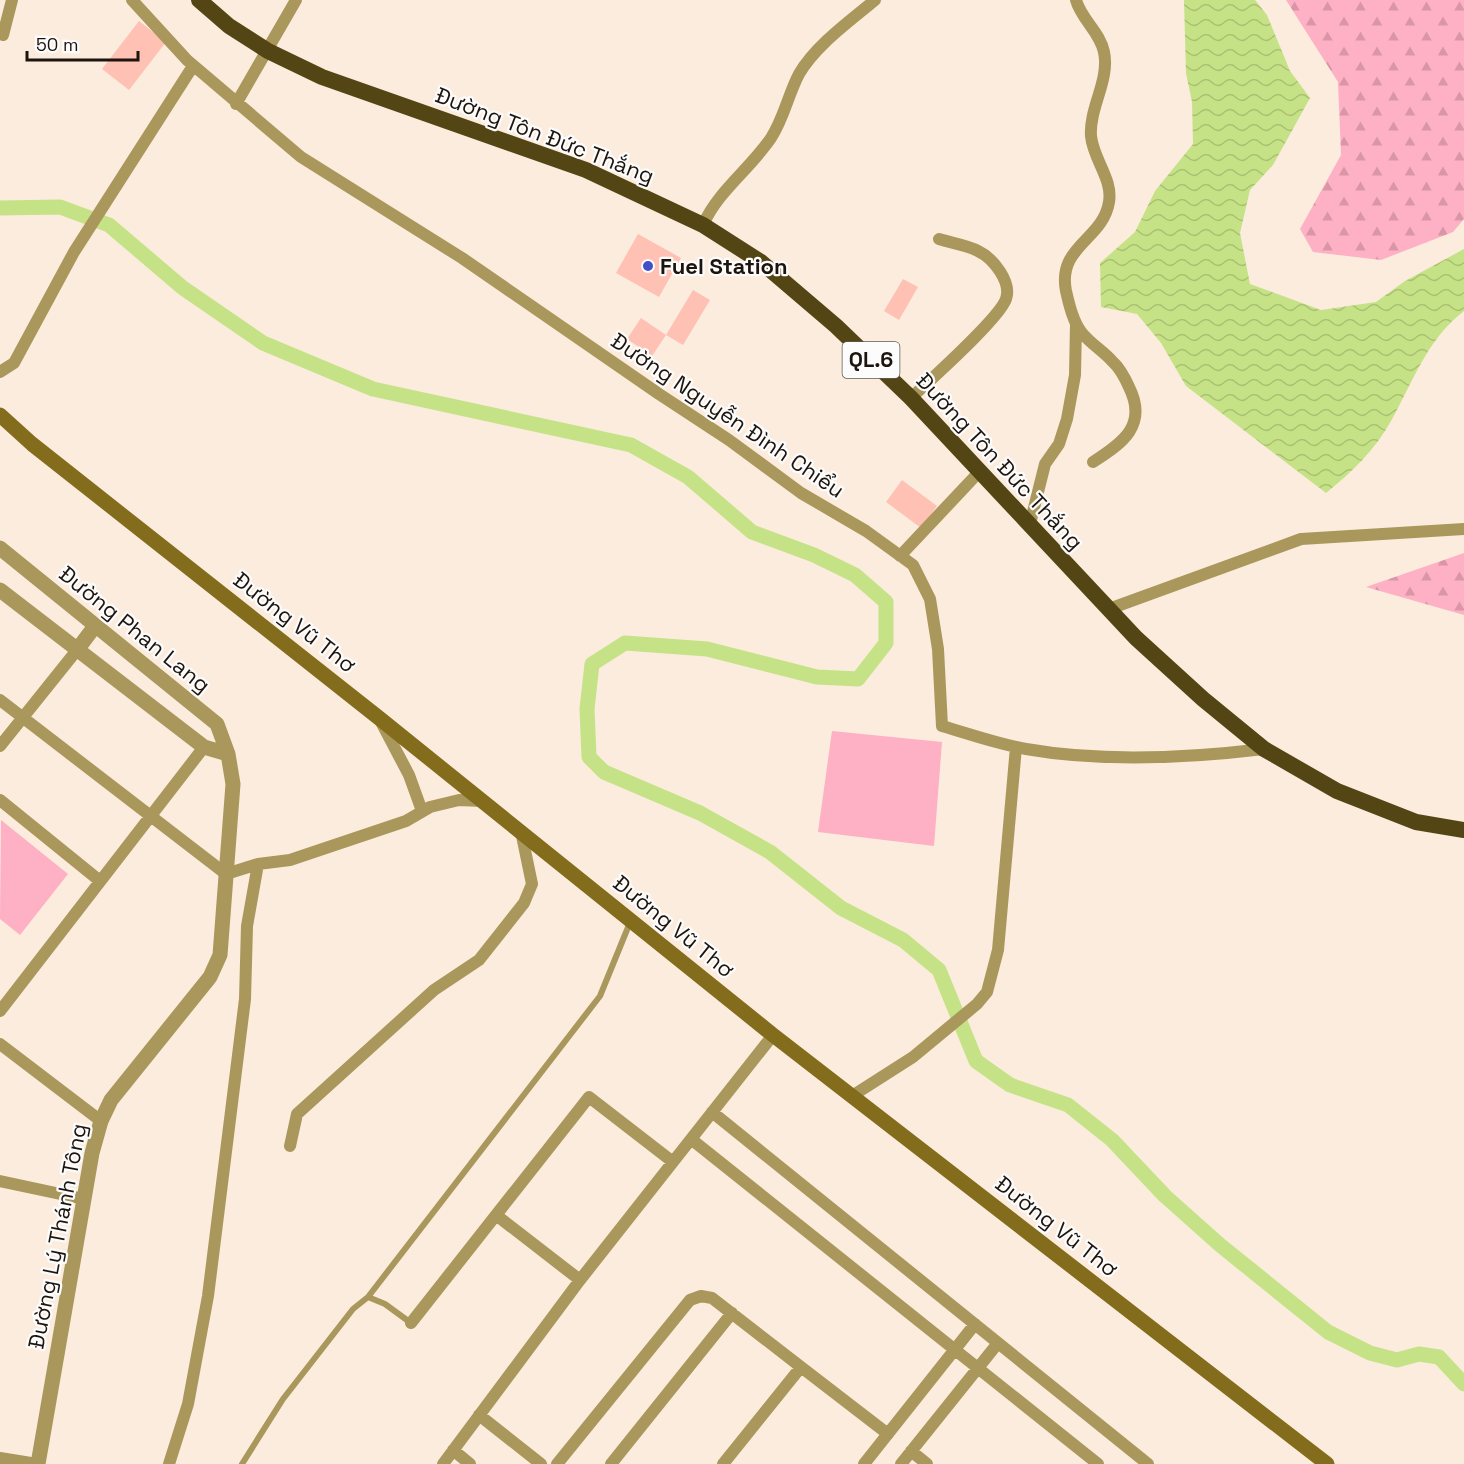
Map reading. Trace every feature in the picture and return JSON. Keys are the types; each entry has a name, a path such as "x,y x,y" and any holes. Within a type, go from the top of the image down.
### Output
{"highway":[{"name":"Đường Tôn Đức Thắng","path":"199,0 229,26 268,51 322,77 586,170 703,225 761,262 836,326 911,398 1108,609 1203,699 1264,749 1337,791 1416,822 1464,830"}],"main road":[{"name":"Đường Vũ Thơ","path":"0,415 32,444 521,831 773,1035 1327,1464"}],"street":[{"path":"3,36 12,0"},
{"name":"Đường Nguyễn Đình Chiểu","path":"132,0 193,66 301,158 462,258 570,334 729,440 801,493 866,531 913,565 930,599 938,649 942,726 1016,747 1124,757 1209,756 1264,749"},
{"path":"236,104 296,0"},
{"path":"703,225 720,198 770,139 788,105 798,76 812,55 875,0"},
{"path":"1030,524 1045,464 1059,444 1067,419 1075,375 1076,324 1064,276 1066,265 1082,241 1102,222 1110,199 1108,184 1099,166 1091,136 1103,78 1105,54 1102,44 1078,8 1076,0"},
{"path":"0,372 14,363 65,270 193,66"},
{"path":"911,398 987,324 1007,298 1006,283 987,256 977,250 939,239"},
{"path":"1076,324 1082,333 1114,362 1124,376 1137,406 1137,418 1130,430 1107,453 1093,462"},
{"path":"900,556 980,471"},
{"path":"1108,609 1301,540 1464,529"},
{"name":"Đường Phan Lang","path":"0,548 217,724 228,754 233,784 226,873"},
{"path":"0,590 204,747 228,754"},
{"path":"0,746 95,626"},
{"path":"0,700 226,873 258,864 291,860 406,821 430,807 459,800 482,801"},
{"path":"379,718 409,775 422,812"},
{"path":"0,1011 204,747"},
{"path":"852,1096 913,1057 977,1004 987,992 998,950 1016,747"},
{"path":"0,800 100,881"},
{"path":"290,1146 297,1114 434,990 479,960 524,903 532,884 521,831"},
{"path":"169,1464 188,1404 208,1296 245,999 247,926 258,864"},
{"name":"Đường Lý Thánh Tông","path":"37,1464 84,1199 101,1120 111,1100 210,977 220,955 226,873"},
{"path":"443,1464 580,1280 773,1035"},
{"path":"0,1044 101,1120"},
{"path":"411,1323 589,1097 673,1162"},
{"path":"712,1112 1148,1464"},
{"path":"691,1139 1098,1464"},
{"path":"0,1181 84,1199"},
{"path":"496,1215 580,1280"},
{"path":"557,1464 690,1300 701,1296 712,1298 888,1434"},
{"path":"611,1464 732,1313"},
{"path":"864,1464 975,1324"},
{"path":"901,1464 998,1343"},
{"path":"723,1464 801,1367"},
{"path":"479,1415 541,1464"},
{"path":"453,1450 470,1464"},
{"path":"911,1451 927,1464"},
{"path":"0,1458 37,1464"}],"lane":[{"path":"242,1464 259,1432 283,1399 353,1309 368,1297 600,996 631,920"},
{"path":"368,1297 385,1304 411,1323"}],"green space":[{"path":"1286,0 1464,0 1464,219 1453,232 1381,260 1313,252 1300,229 1341,155 1338,82"},
{"path":"1464,553 1464,615 1366,587"},
{"path":"832,731 942,742 934,846 818,832"},
{"path":"1,820 68,874 20,935 0,919"}],"water":[{"path":"1184,0 1255,0 1267,15 1290,71 1310,98 1273,165 1250,190 1240,233 1250,284 1321,310 1376,302 1405,281 1464,249 1464,311 1451,322 1430,348 1378,442 1326,493 1186,386 1161,343 1137,314 1101,307 1100,263 1135,232 1155,191 1193,144 1192,102 1186,73"}],"building":[{"path":"139,21 166,42 129,90 102,69"},
{"name":"Fuel Station","path":"638,234 681,258 659,297 616,273"},
{"path":"903,279 918,287 899,320 884,311"},
{"path":"693,290 710,300 683,345 666,335"},
{"path":"641,318 666,335 652,356 627,339"},
{"path":"902,480 937,506 921,528 886,502"}],"waterway":[{"path":"0,208 60,207 109,225 183,288 263,343 373,389 631,445 688,477 752,532 814,555 855,575 886,602 886,643 858,679 817,677 707,649 625,643 592,664 587,709 589,757 604,772 700,813 770,852 841,908 903,940 939,970 976,1061 1010,1085 1068,1105 1112,1140 1165,1196 1220,1245 1328,1332 1370,1353 1397,1360 1419,1354 1439,1357 1464,1384"}],"place":[{"name":"Fuel Station","path":"648,266"}]}
